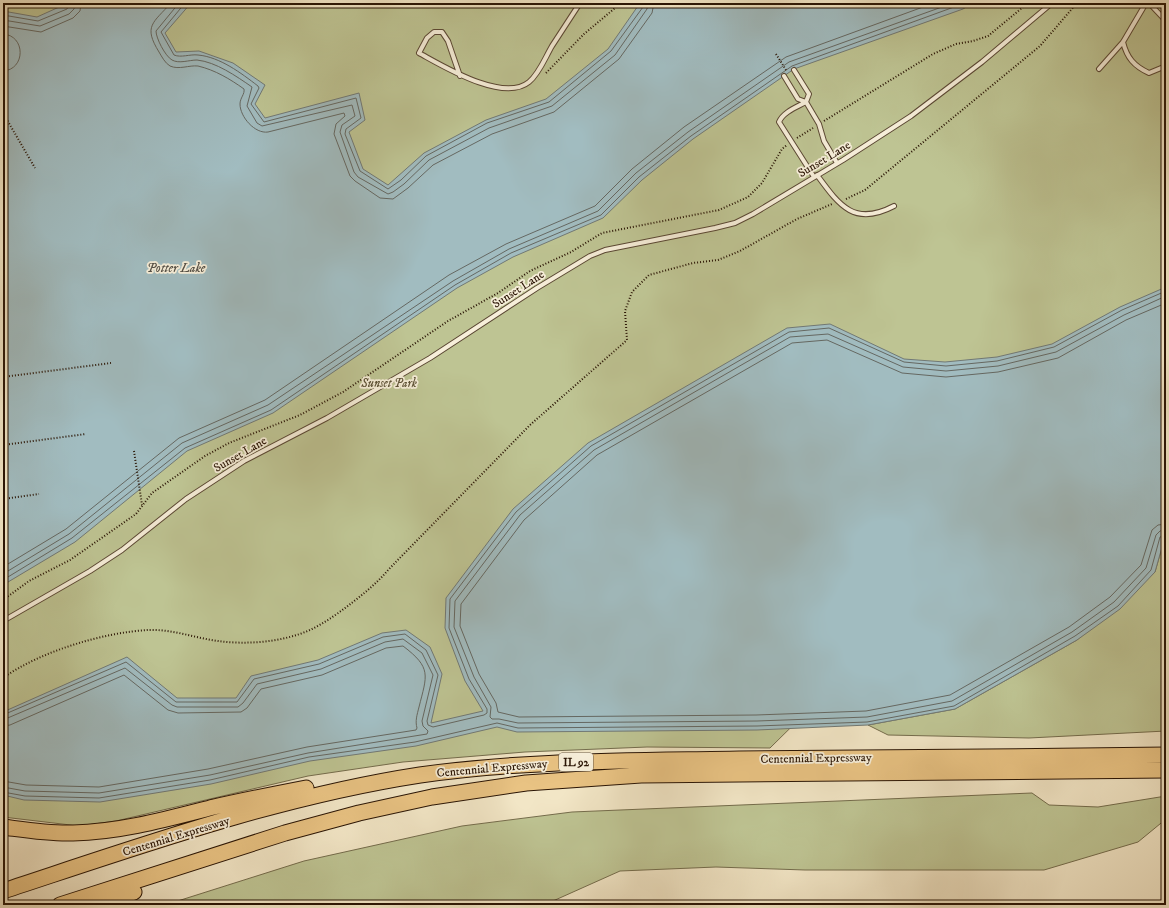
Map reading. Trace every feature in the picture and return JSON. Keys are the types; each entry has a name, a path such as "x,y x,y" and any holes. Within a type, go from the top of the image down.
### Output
{"highway":[{"name":"Centennial Expressway","path":"3,892 232,818 323,794 399,779 474,768 587,761 1166,755"},
{"name":"Centennial Expressway","path":"60,905 285,833 396,804 470,790 526,783 641,775 1166,770"},
{"path":"3,827 51,832 98,832 160,821 214,807 312,787 399,779"},
{"path":"100,905 215,856"}],"lane":[{"path":"460,76 448,41 442,32 434,32 427,38 419,53 460,76 473,81 504,88 523,86 529,82 580,3"},
{"name":"Sunset Lane","path":"3,621 90,571 122,550 186,499 244,461 327,418 430,358 537,288 590,256 606,250 690,234 735,223 815,176 911,116 982,62 1052,3"},
{"path":"1099,69 1123,42 1148,3 1166,21"},
{"path":"1123,42 1130,61 1139,68 1149,73 1166,66"},
{"path":"794,70 809,94 806,102 789,112 781,118 779,122 815,176 837,202 853,212 866,215 884,211 894,206"},
{"path":"784,76 798,98 806,102 819,124 824,141 837,163"}],"path":[{"path":"529,82 541,78 584,34 621,3"},
{"path":"3,678 38,659 83,642 114,635 150,630 185,633 217,641 240,642 282,639 311,630 343,610 377,583 530,425 626,340 625,311 632,292 649,275 693,263 718,260 740,251 797,219 865,190 1040,46 1077,3"},
{"path":"776,54 782,63"},
{"path":"3,113 35,168"},
{"path":"3,377 112,363"},
{"path":"3,445 86,434"},
{"path":"134,451 142,505"},
{"path":"3,499 39,494"}],"green space":[{"name":"Sunset Park","path":"3,3 1166,3 1166,492 1053,469 770,748 647,747 525,752 403,762 308,776 116,821 79,826 3,817"},
{"path":"1166,533 1166,731 1029,738 888,735 868,725 955,709 1077,640 1155,572"},
{"path":"1032,793 1049,805 1098,807 1166,796 1166,819 1138,842 1044,870 805,870 716,867 620,871 544,905 165,905 304,861 462,826 572,812"}],"water":[{"name":"Potter Lake","path":"68,3 191,3 165,33 176,52 199,51 233,63 265,85 255,104 265,118 359,93 365,120 349,132 363,169 388,185 424,153 486,120 546,99 608,49 640,3 973,3 963,9 794,69 693,139 642,180 603,218 513,257 457,288 273,413 187,451 75,542 3,585 3,57 5,55 3,44 3,11 37,17"},
{"path":"1166,287 1166,533 1155,572 1120,609 1077,640 955,709 868,725 757,730 517,732 497,727 416,746 310,761 211,784 100,802 24,800 3,795 3,712 127,657 177,698 236,698 251,676 318,660 382,633 406,630 430,647 442,674 431,723 483,711 465,681 445,628 446,598 513,509 588,443 787,328 830,324 904,359 945,362 997,357 1052,344 1120,307"}]}
